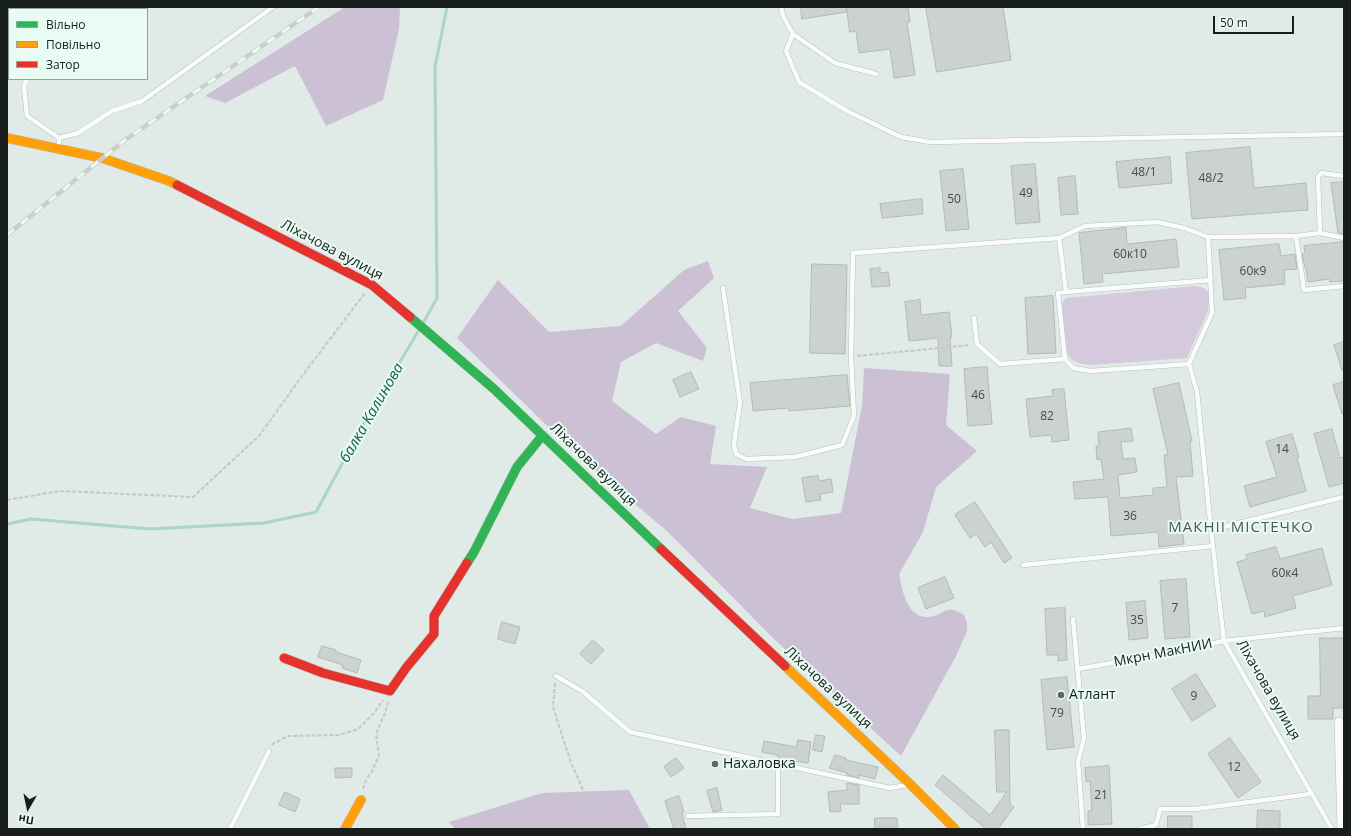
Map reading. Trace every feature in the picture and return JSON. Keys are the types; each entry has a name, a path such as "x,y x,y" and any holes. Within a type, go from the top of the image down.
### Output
{"street":[{"name":"Ліхачова вулиця","path":"7,138 102,158 169,181 372,284 494,389 911,785 955,829"},
{"path":"284,658 323,673 390,691 406,668 434,634 434,616 474,552 517,468 542,436"},
{"path":"1338,828 1339,722"},
{"path":"345,829 361,800"}],"lane":[{"path":"27,80 24,86 27,116 59,138 78,133 112,111 142,101 273,7"},
{"path":"781,7 783,16 793,34 835,62 876,74"},
{"path":"793,34 786,51 799,82 847,111 901,137 930,142 1344,134"},
{"path":"59,138 59,149"},
{"path":"1320,233 1318,176 1321,173 1344,176"},
{"path":"722,288 740,403 734,444 736,454 746,459 795,457 842,445 854,416 851,357 853,253 1059,238 1085,226 1157,222 1184,228 1208,237 1296,236 1320,233 1344,238"},
{"path":"1296,236 1304,290 1344,286"},
{"path":"1208,237 1211,280 1212,313 1189,364 1091,371 1073,368 1064,359 1058,293 1211,280"},
{"path":"1059,238 1066,292"},
{"path":"974,318 977,344 1000,364 1064,359"},
{"name":"Ліхачова вулиця","path":"1189,364 1197,392 1210,530 1224,641 1310,794 1338,828"},
{"path":"1210,530 1344,497"},
{"path":"1023,565 1213,546"},
{"path":"1073,619 1084,739 1078,761 1083,829"},
{"name":"Мкрн МакНИИ","path":"1077,669 1159,655 1224,641 1344,628"},
{"path":"556,676 582,691 630,732 890,788 911,785"},
{"path":"230,829 269,751"},
{"path":"688,816 778,814 778,765"},
{"path":"1140,829 1156,825 1160,809 1196,809 1310,794"}],"path":[{"path":"7,500 60,492 193,498 259,436 302,376 372,284"},
{"path":"851,357 977,344"},
{"path":"556,676 553,707 571,763 595,816 603,829"},
{"path":"269,751 274,743 288,736 339,735 358,729 374,713 390,691"},
{"path":"361,800 366,780 379,756 376,734 385,713 390,691"}],"shaded area":[{"path":"345,7 400,7 399,29 383,100 326,126 295,66 225,103 205,96"},
{"path":"708,261 714,278 678,311 707,348 703,361 656,343 621,362 612,401 656,434 681,417 716,426 710,464 767,467 750,508 792,519 841,513 862,406 864,368 950,374 946,425 977,451 936,487 923,532 899,574 905,598 913,611 926,617 938,615 947,610 957,611 964,615 967,623 967,631 956,656 901,756 776,641 668,532 577,455 457,338 498,280 549,332 621,326 684,270"},
{"path":"1195,286 1203,288 1208,292 1210,303 1187,358 1091,365 1078,363 1070,358 1066,343 1062,307 1062,303 1066,298"},
{"path":"629,790 650,829 455,829 449,822 542,793"}],"building":[{"path":"801,7 847,7 847,12 802,19"},
{"path":"847,7 908,7 910,22 907,23 915,75 894,78 890,49 859,53 856,31 850,32"},
{"path":"926,7 1003,7 1011,60 937,72"},
{"path":"1250,147 1254,188 1306,183 1308,210 1192,219 1186,153"},
{"path":"1170,157 1172,183 1119,188 1116,162"},
{"path":"1035,164 1040,222 1016,224 1011,166"},
{"path":"963,169 969,229 946,231 940,171"},
{"path":"1075,176 1078,214 1061,215 1058,178"},
{"path":"1344,182 1344,234 1338,233 1331,183"},
{"path":"922,199 923,214 882,218 880,204"},
{"path":"1126,228 1127,244 1176,239 1179,267 1102,274 1103,282 1084,284 1079,233"},
{"path":"1344,242 1344,281 1330,282 1329,279 1308,282 1302,254 1305,253 1304,246"},
{"path":"1279,244 1281,256 1295,254 1297,269 1284,270 1285,284 1245,288 1246,298 1224,300 1219,250"},
{"path":"812,264 847,265 845,354 810,353"},
{"path":"880,268 880,273 888,272 890,286 872,287 870,269"},
{"path":"1053,296 1056,353 1028,354 1025,298"},
{"path":"920,300 921,315 949,312 952,337 950,337 952,366 939,366 938,338 909,341 905,302"},
{"path":"1344,342 1344,369 1342,370 1334,345"},
{"path":"987,367 992,424 968,426 964,369"},
{"path":"691,372 699,389 680,397 673,380"},
{"path":"847,375 850,406 789,411 788,408 753,411 750,383"},
{"path":"1344,382 1344,414 1342,414 1333,385"},
{"path":"1179,383 1192,441 1190,441 1193,476 1176,477 1184,544 1159,547 1158,532 1111,536 1108,497 1075,499 1073,482 1104,479 1101,459 1097,460 1096,446 1099,446 1098,432 1131,428 1133,441 1121,442 1123,459 1135,458 1137,472 1118,475 1120,498 1153,495 1153,488 1167,487 1164,455 1168,455 1153,389"},
{"path":"1064,389 1069,440 1052,442 1051,435 1030,437 1026,399 1053,396 1052,390"},
{"path":"1332,429 1340,458 1344,457 1344,483 1329,487 1314,434"},
{"path":"1292,434 1299,457 1297,458 1306,491 1250,507 1244,486 1277,477 1266,442"},
{"path":"818,476 819,481 831,479 833,492 820,494 821,500 806,502 802,478"},
{"path":"975,502 1012,558 1004,563 991,542 985,547 976,534 970,538 955,515"},
{"path":"1276,547 1280,559 1322,548 1332,585 1293,596 1296,608 1265,617 1264,611 1252,614 1237,562 1247,559 1246,555"},
{"path":"945,577 954,598 926,609 918,588"},
{"path":"1186,579 1190,637 1165,639 1160,581"},
{"path":"1145,601 1148,638 1129,640 1126,603"},
{"path":"1065,608 1067,660 1058,661 1058,655 1047,655 1045,609"},
{"path":"502,622 520,627 515,644 498,639"},
{"path":"1320,638 1344,638 1344,708 1333,708 1333,719 1308,719 1308,696 1320,696"},
{"path":"593,640 604,650 591,664 580,654"},
{"path":"322,646 361,660 357,673 342,668 343,665 318,657"},
{"path":"1196,674 1216,706 1192,721 1172,689"},
{"path":"1067,677 1074,747 1047,750 1041,680"},
{"path":"995,730 1009,730 1010,804 1014,807 998,829 986,829 935,785 943,775 990,815 1007,792 997,792"},
{"path":"816,735 825,736 822,752 813,750"},
{"path":"1230,738 1261,782 1238,798 1208,754"},
{"path":"798,740 811,742 808,763 778,759 778,755 762,752 764,741 796,747"},
{"path":"835,755 846,758 846,760 878,767 875,779 859,775 859,778 830,768"},
{"path":"676,758 684,768 671,777 664,767"},
{"path":"1109,766 1112,824 1088,825 1088,811 1092,811 1090,781 1086,782 1085,768"},
{"path":"335,768 352,768 352,777 336,778"},
{"path":"847,783 859,785 859,804 840,804 841,811 830,812 828,792 847,790"},
{"path":"717,788 722,810 713,812 707,791"},
{"path":"285,792 300,799 295,812 279,805"},
{"path":"679,796 684,812 682,813 686,829 674,829 665,801"},
{"path":"1258,810 1280,811 1280,829 1257,829"},
{"path":"1168,816 1192,816 1192,829 1168,829"},
{"path":"875,818 897,818 898,827 875,827"}],"waterway":[{"name":"балка Калинова","path":"423,323 437,298 435,67 447,7"},
{"name":"балка Калинова","path":"7,524 31,519 150,529 264,523 316,512 374,405 419,330"}],"railway":[{"path":"7,235 125,140 319,7"}],"traffic: fast":[{"path":"410,317 494,389 661,549"},
{"path":"467,563 517,467 542,436"}],"traffic: slow":[{"path":"7,138 102,158 177,185"},
{"path":"785,666 911,785 955,829"},
{"path":"345,829 361,800"}],"traffic: jam":[{"path":"177,185 372,285 410,317"},
{"path":"661,549 785,666"},
{"path":"284,658 323,673 390,691 406,668 434,634 434,616 467,563"}],"place":[{"name":"Атлант","path":"1061,695"},
{"name":"Нахаловка","path":"715,764"}],"district":[{"name":"МАКНІІ МІСТЕЧКО","path":"1241,528"}]}
